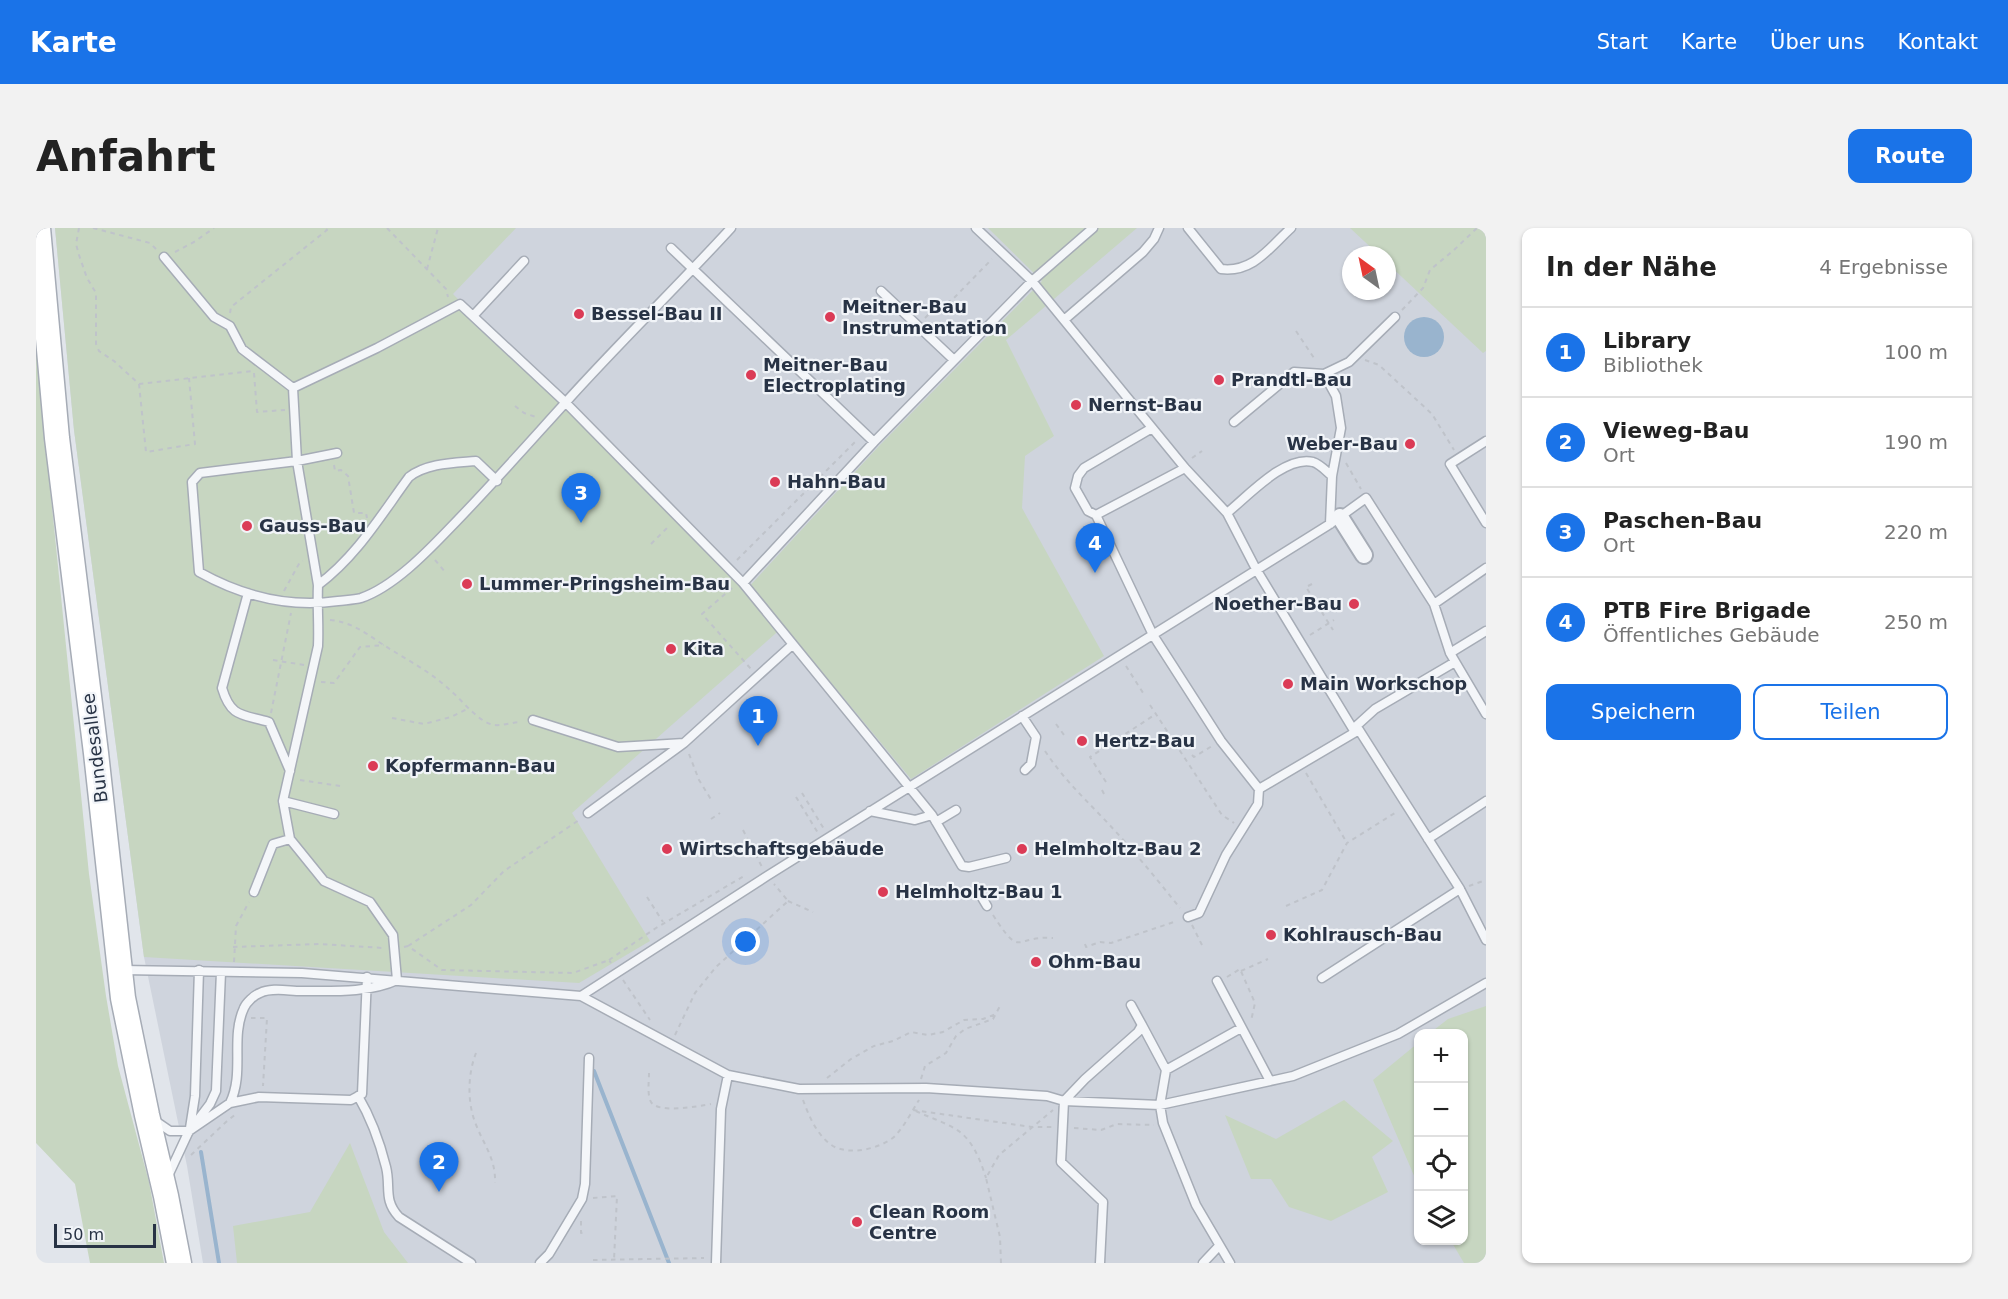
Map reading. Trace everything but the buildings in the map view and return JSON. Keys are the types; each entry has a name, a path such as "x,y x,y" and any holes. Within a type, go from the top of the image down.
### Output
{"main road":[{"name":"Bundesallee","path":"38,228 57,438 119,970 179,1263"}],"street":[{"path":"1335,520 1364,555"}],"lane":[{"path":"334,453 297,461 200,473 192,482 199,572 248,593 293,604 317,604 360,598 393,580 426,552 497,481 566,402 731,228"},
{"path":"976,228 1032,281 1185,468 1227,513 1256,569 1460,889 1486,940"},
{"path":"742,582 874,442 1032,281 1093,228"},
{"path":"1064,320 1143,252 1154,239 1159,228"},
{"path":"1188,228 1221,269 1234,270 1248,266 1291,228"},
{"path":"671,248 874,442"},
{"path":"164,257 214,317 230,326 242,349 293,388 297,461 318,585 317,604 320,623 310,681 283,801 290,839 324,881 370,902 393,935 398,980"},
{"path":"473,316 524,261"},
{"path":"881,291 954,360"},
{"path":"293,388 377,348 451,306 460,304 566,402 742,582 909,786 934,819 962,866 969,867 1006,858"},
{"path":"1234,422 1294,372 1324,374 1353,359 1395,317"},
{"path":"1324,374 1336,396 1341,428 1332,476 1335,520"},
{"path":"1152,428 1084,468 1078,476 1075,488 1088,511 1096,515 1152,635 1221,741 1259,789 1258,804 1226,855 1199,913 1188,917"},
{"path":"1486,441 1450,464 1486,522"},
{"path":"1227,513 1278,471 1301,460 1316,463 1332,476"},
{"path":"318,585 337,571 355,552 409,477 420,471 448,464 476,461 497,481"},
{"path":"1096,515 1185,468"},
{"path":"581,996 909,786 1335,520 1366,498 1434,604 1450,653 1486,714"},
{"path":"1434,604 1486,568"},
{"path":"248,593 222,688 227,704 235,712 269,722 289,774"},
{"path":"1450,653 1486,631"},
{"path":"588,813 684,743 792,645"},
{"path":"1259,789 1356,729 1375,709 1455,662"},
{"path":"1022,716 1036,737 1032,764 1025,770"},
{"path":"533,720 618,747 684,743"},
{"path":"283,801 334,814"},
{"path":"1428,839 1486,801"},
{"path":"870,811 915,820 934,819 956,810"},
{"path":"254,892 273,844 290,839"},
{"path":"1322,978 1460,889"},
{"path":"981,896 987,906"},
{"path":"119,970 235,971 367,977 581,996 728,1075 799,1089 922,1087 1047,1096 1064,1101 1160,1105 1293,1076 1398,1034 1486,983"},
{"path":"189,1131 195,1096 199,970"},
{"path":"164,1185 189,1131 210,1104 216,1091 221,972"},
{"path":"147,1115 170,1131 189,1131 230,1103 259,1097 351,1100 362,1094 367,977"},
{"path":"230,1103 236,1091 240,1018 245,1005 261,992 367,988 387,985 398,980"},
{"path":"1217,981 1270,1081"},
{"path":"1131,1005 1166,1070 1160,1105 1162,1123 1196,1205 1230,1263"},
{"path":"1100,1263 1104,1202 1061,1162 1064,1101 1138,1032 1142,1025"},
{"path":"1166,1070 1241,1028"},
{"path":"540,1263 549,1254 582,1199 585,1184 589,1058"},
{"path":"716,1260 721,1109 728,1075"},
{"path":"358,1096 368,1113 387,1168 388,1197 391,1208 399,1217 471,1263"},
{"path":"1203,1263 1219,1246"}],"path":[{"path":"79,228 76,244 87,278 96,293 96,344 99,351 114,361 139,384 146,452 195,444 189,378"},
{"path":"93,228 150,243 164,257 194,242 214,228"},
{"path":"230,326 231,307 327,230 325,228"},
{"path":"387,228 446,289 451,306"},
{"path":"427,270 438,228"},
{"path":"1395,317 1423,288 1430,270 1477,228"},
{"path":"917,325 935,308 952,300 1000,251"},
{"path":"1296,331 1324,374"},
{"path":"1353,359 1378,365 1415,397 1432,414 1460,458"},
{"path":"139,384 254,370 258,412 295,410"},
{"path":"515,406 549,422"},
{"path":"729,568 865,432"},
{"path":"1337,452 1342,456 1366,498"},
{"path":"334,453 335,471 341,470 348,476 354,513 366,513 370,531"},
{"path":"651,544 678,516"},
{"path":"426,552 446,573"},
{"path":"278,601 300,562 314,557"},
{"path":"742,582 702,614 758,676"},
{"path":"1312,584 1306,588 1333,630"},
{"path":"269,722 293,604"},
{"path":"320,623 331,619 363,630 420,666 451,690 468,709 494,725 533,720"},
{"path":"1300,641 1334,620"},
{"path":"310,681 334,683 360,647 384,645"},
{"path":"1119,655 1145,696"},
{"path":"273,660 313,666"},
{"path":"1150,705 1222,815 1242,827"},
{"path":"392,718 424,724 451,717 468,709"},
{"path":"1106,782 1090,757 1156,714"},
{"path":"1056,724 1064,735"},
{"path":"1036,737 1074,790 1146,866 1188,917 1202,945"},
{"path":"1192,755 1194,757 1221,741"},
{"path":"684,743 699,780 712,801"},
{"path":"1301,765 1347,843"},
{"path":"289,774 340,786"},
{"path":"802,793 826,839"},
{"path":"796,797 826,839"},
{"path":"1286,906 1322,890 1347,843 1407,806"},
{"path":"408,946 471,905 504,871 588,813"},
{"path":"711,819 720,813"},
{"path":"609,960 664,923 757,869 767,876"},
{"path":"1460,889 1486,880"},
{"path":"913,888 918,896 939,885"},
{"path":"235,971 233,947 236,926 254,892"},
{"path":"647,897 664,923"},
{"path":"788,901 813,912"},
{"path":"987,906 1013,942 1020,944 1045,937 1053,938"},
{"path":"1086,947 1100,942 1111,943 1188,917"},
{"path":"233,947 319,944 396,948"},
{"path":"1231,985 1226,975 1268,959"},
{"path":"1241,971 1255,1003 1250,1024 1245,1014"},
{"path":"799,1089 815,1128 831,1145 864,1151 879,1145 895,1136 913,1110 922,1087 925,1066 946,1053 956,1036 966,1029 993,1019 1000,1006"},
{"path":"836,1081 826,1080 851,1059 874,1046 893,1041 911,1032 928,1035 943,1032 964,1020 983,1019 996,1014"},
{"path":"476,1053 471,1064 470,1091 474,1119 495,1167 495,1183"},
{"path":"649,1073 650,1099 659,1107 696,1108 714,1103 721,1109"},
{"path":"986,1178 999,1155 1064,1101"},
{"path":"913,1110 1032,1127 1101,1130 1117,1124 1162,1123"},
{"path":"913,1110 960,1132 976,1152 986,1178 1000,1237 1001,1263"},
{"path":"584,1232 581,1233 582,1199 617,1196 614,1260"},
{"path":"593,1260 677,1258 716,1260"}],"shaded area":[{"path":"55,228 1486,228 1486,1263 203,1263 187,1166 144,957 74,430"}],"green space":[{"path":"55,228 516,228 453,294 745,591 879,446 1042,281 988,228 1137,228 1006,340 1054,436 1025,456 1022,508 1104,656 911,779 784,626 572,813 650,941 579,983 144,957 74,430"},
{"path":"1350,228 1486,228 1486,351 1483,353 1396,271 1396,246 1369,246"},
{"path":"36,348 89,874 106,996 118,1066 149,1182 164,1263 90,1263 75,1184 36,1143"},
{"path":"1486,1006 1486,1263 1464,1263 1453,1245 1468,1245 1468,1029 1435,1029 1448,1019"},
{"path":"1414,1046 1414,1176 1373,1080"},
{"path":"1344,1100 1393,1141 1372,1157 1388,1192 1331,1221 1289,1207 1271,1179 1251,1179 1225,1115 1276,1139"},
{"path":"350,1143 384,1232 408,1263 237,1263 233,1226 310,1212"}],"water":[{"path":"1424,317 1432,318 1438,323 1443,329 1443,345 1438,351 1432,356 1424,357 1416,356 1410,351 1405,345 1404,337 1405,329 1410,323 1416,318"}],"waterway":[{"path":"594,1071 669,1263"},
{"path":"201,1152 219,1263"}],"place":[{"name":"Bessel-Bau II","path":"579,314"},
{"name":"Meitner-Bau Instrumentation","path":"830,317"},
{"name":"Meitner-Bau Electroplating","path":"751,375"},
{"name":"Prandtl-Bau","path":"1219,380"},
{"name":"Nernst-Bau","path":"1076,405"},
{"name":"Weber-Bau","path":"1410,444"},
{"name":"Hahn-Bau","path":"775,482"},
{"name":"Paschen-Bau","path":"581,523"},
{"name":"Gauss-Bau","path":"247,526"},
{"name":"PTB Fire Brigade","path":"1095,573"},
{"name":"Lummer-Pringsheim-Bau","path":"467,584"},
{"name":"Noether-Bau","path":"1354,604"},
{"name":"Kita","path":"671,649"},
{"name":"Main Workschop","path":"1288,684"},
{"name":"Hertz-Bau","path":"1082,741"},
{"name":"Library","path":"758,746"},
{"name":"Kopfermann-Bau","path":"373,766"},
{"name":"Wirtschaftsgebäude","path":"667,849"},
{"name":"Helmholtz-Bau 2","path":"1022,849"},
{"name":"Helmholtz-Bau 1","path":"883,892"},
{"name":"Kohlrausch-Bau","path":"1271,935"},
{"name":"Ohm-Bau","path":"1036,962"},
{"name":"Vieweg-Bau","path":"439,1192"},
{"name":"Clean Room Centre","path":"857,1222"}]}
